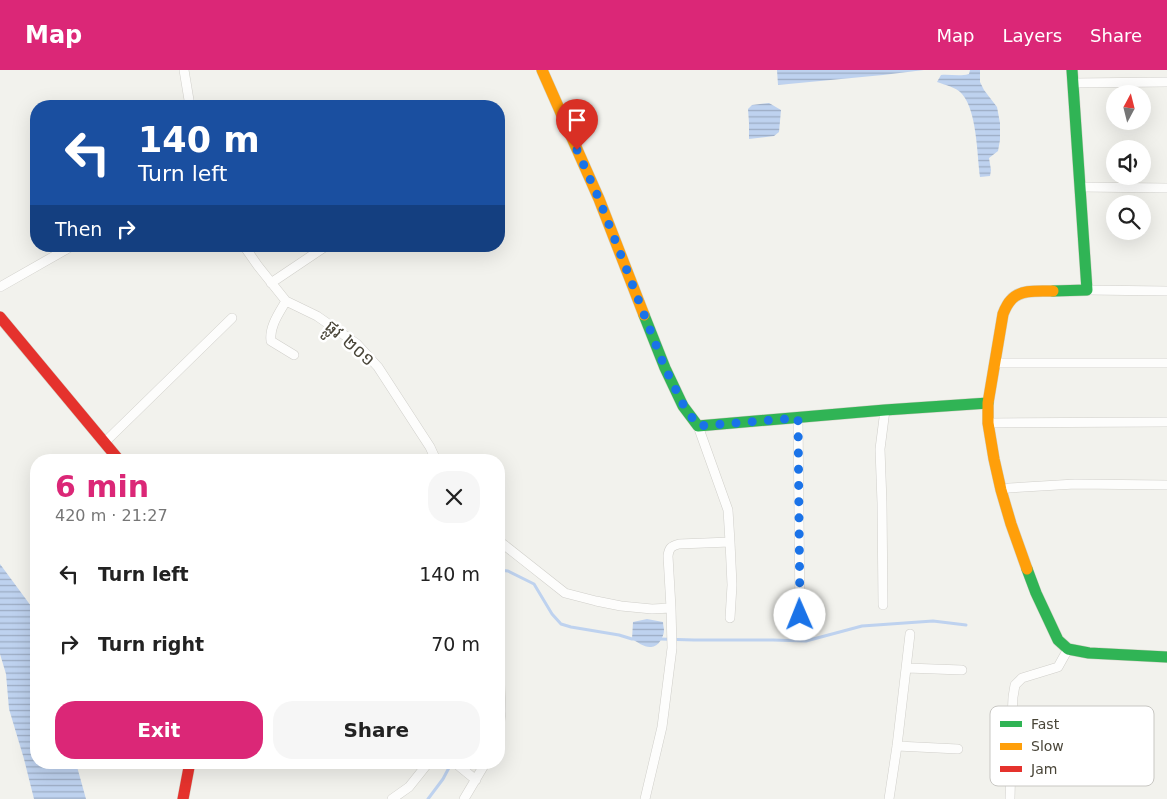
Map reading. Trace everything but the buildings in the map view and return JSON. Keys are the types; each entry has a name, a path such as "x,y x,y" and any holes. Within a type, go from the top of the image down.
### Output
{"street":[{"path":"184,70 189,100"},
{"path":"542,70 599,199 665,368 684,406 698,426 728,510 732,585 730,618"},
{"path":"1072,70 1087,290"},
{"path":"1073,83 1167,82"},
{"path":"1080,188 1167,188"},
{"path":"0,287 61,252"},
{"name":"ផ្លូវ ២០១","path":"248,252 286,301 317,316 357,344 378,367 433,454"},
{"path":"271,282 317,252"},
{"path":"1167,291 1087,290 1017,294 1009,301 1003,314 988,403 988,423 1000,490 1036,593 1058,640 1068,649 1089,653 1167,657"},
{"path":"286,301 275,320 270,337 271,341 294,355"},
{"path":"0,317 106,442 114,454"},
{"path":"106,442 232,318"},
{"path":"995,363 1167,363"},
{"path":"698,426 988,403"},
{"path":"882,605 880,449 885,410"},
{"path":"798,418 800,615"},
{"path":"988,423 1167,422"},
{"path":"1000,490 1076,484 1167,485"},
{"path":"645,799 662,727 672,646 668,556 670,548 673,545 679,544 730,542"},
{"path":"505,545 565,593 621,606 652,609 671,608"},
{"path":"889,799 910,634"},
{"path":"1013,706 1015,686 1022,678 1058,666 1068,649"},
{"path":"907,668 962,670"},
{"path":"897,746 958,748"},
{"path":"184,799 189,769"},
{"path":"392,799 409,787 423,769"},
{"path":"463,769 476,780"},
{"path":"466,798 482,769"},
{"path":"1010,786 1010,799"}],"water":[{"path":"777,70 924,70 778,85"},
{"path":"970,70 980,70 980,82 997,107 1000,123 1000,140 998,151 989,158 990,176 980,177 976,133 967,102 957,90 937,82 941,75 965,75 969,74"},
{"path":"769,103 781,110 779,132 774,136 749,139 748,109 752,105"},
{"path":"0,564 30,605 30,769 78,769 86,799 34,799 9,709 6,674 0,654"},
{"path":"647,619 663,622 663,636 660,642 653,647 645,646 632,639 633,622"}],"waterway":[{"path":"505,571 534,584 552,614 561,624 636,639"},
{"path":"660,639 806,641 862,626 933,621 966,625"},
{"path":"428,799 448,769"}],"traffic: fast":[{"path":"1053,291 1087,290 1072,70"},
{"path":"644,315 665,368 683,406 698,426 988,403"},
{"path":"1027,569 1058,640 1068,649 1089,653 1167,657"}],"traffic: slow":[{"path":"542,70 599,199 644,315"},
{"path":"1027,569 1001,490 988,423 988,403 1003,314 1007,305 1015,296 1025,292 1053,291"}],"traffic: jam":[{"path":"0,317 114,454"},
{"path":"183,799 189,769"}],"route":[{"path":"577,150 599,199 665,368 684,406 698,426 798,418 800,615"}]}
